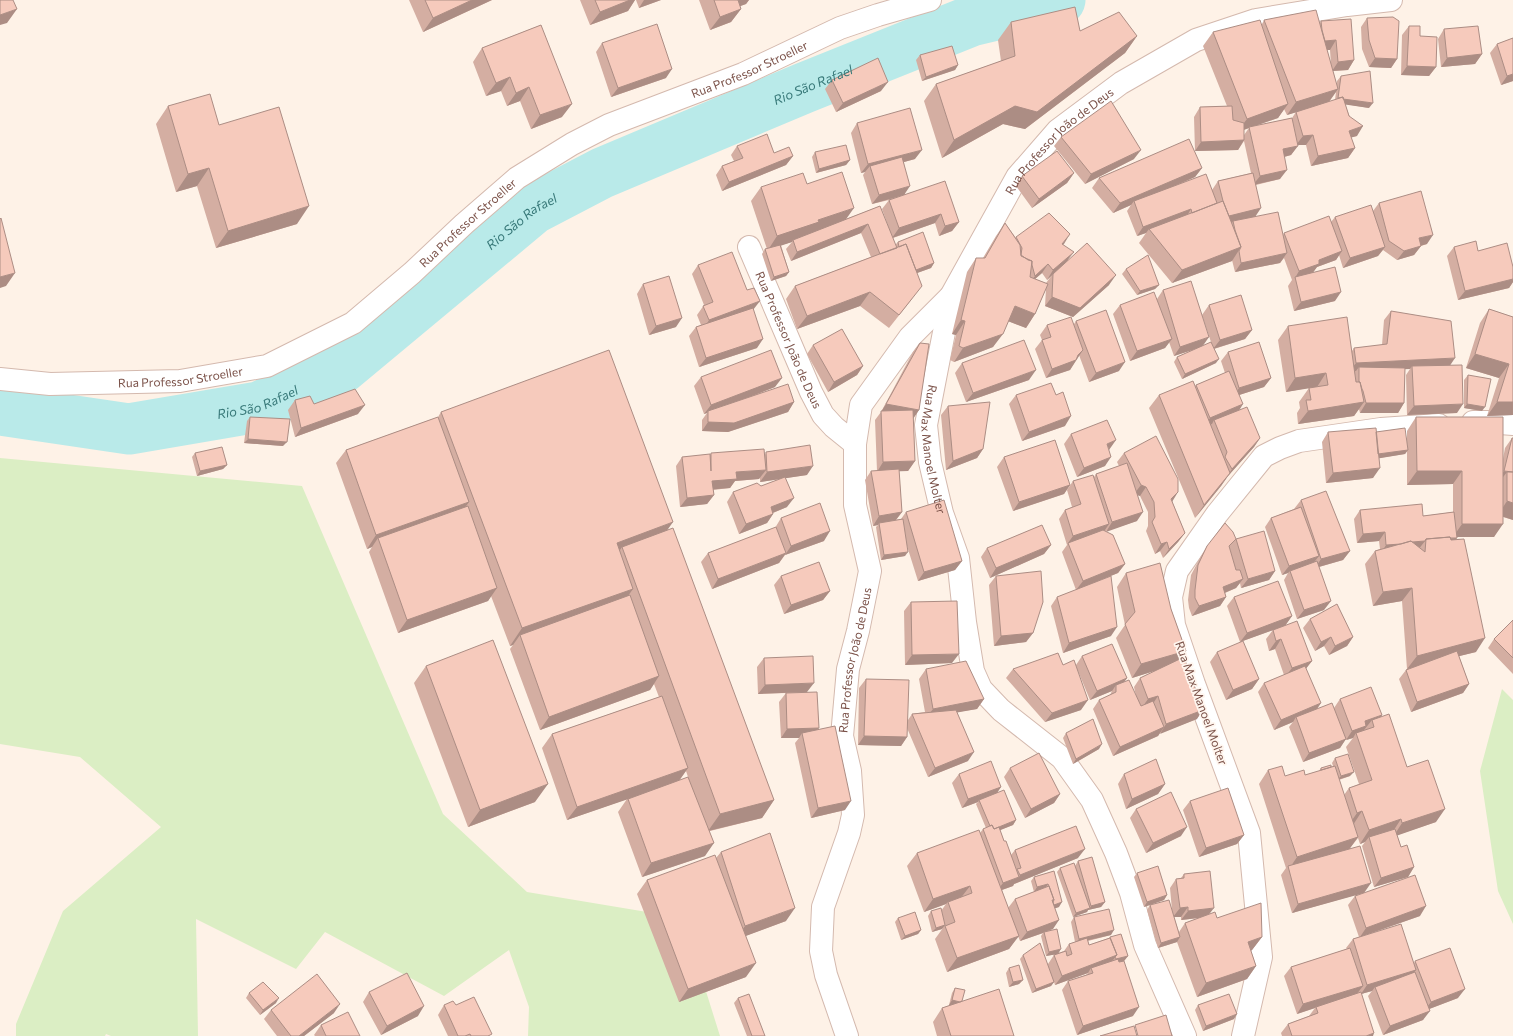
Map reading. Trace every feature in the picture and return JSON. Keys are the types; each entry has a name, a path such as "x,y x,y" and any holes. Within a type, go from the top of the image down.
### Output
{"street":[{"name":"Rua Professor Stroeller","path":"0,379 50,384 180,381 267,366 353,323 412,273 464,224 517,178 572,144 609,125 743,74 840,28 930,0"},
{"name":"Rua Professor João de Deus","path":"847,1036 826,975 821,951 822,907 849,833 853,815 850,771 842,736 848,669 858,632 870,571 855,505 855,444 861,405 910,337 951,296 1017,177 1058,130 1121,83 1196,40 1256,20 1347,4 1391,0"},
{"name":"Rua Professor João de Deus","path":"749,246 811,392 823,415 834,427 855,444"},
{"name":"Rua Max Manoel Molter","path":"951,296 926,425 930,462 942,513 958,558 972,672 981,689 1001,710 1062,758 1092,800 1116,853 1130,893 1145,945 1185,1036"},
{"name":"Rua Max Manoel Molter","path":"1243,1036 1261,957 1249,833 1174,625 1171,597 1178,570 1217,514 1264,456 1280,448 1299,441 1380,429 1480,422 1513,424"}],"green space":[{"path":"0,458 302,486 443,814 527,892 683,918 720,1036 528,1036 529,1007 509,950 444,996 325,932 296,969 196,919 198,1036 111,1036 106,1034 105,1036 16,1036 16,1024 63,911 161,827 80,757 0,744"},
{"path":"1502,689 1513,700 1513,924 1498,891 1480,771"}],"building":[{"path":"0,0 13,0 17,9 0,15"},
{"path":"425,0 472,0 433,18"},
{"path":"595,0 630,0 600,12"},
{"path":"714,0 738,0 741,9 720,17"},
{"path":"1075,7 1080,31 1119,12 1137,36 1037,112 1015,106 954,140 936,84 1015,56 1011,22"},
{"path":"1316,10 1338,89 1296,102 1264,20"},
{"path":"1393,17 1399,21 1397,59 1375,58 1369,40 1367,18"},
{"path":"1351,19 1354,60 1338,62 1336,40 1325,41 1321,21"},
{"path":"1260,20 1288,104 1247,119 1213,32"},
{"path":"657,24 672,69 618,88 602,43"},
{"path":"541,25 572,104 540,115 529,87 516,93 510,77 496,83 482,48"},
{"path":"1409,26 1420,26 1420,36 1437,37 1436,67 1407,66"},
{"path":"1478,26 1482,54 1447,58 1444,29"},
{"path":"1513,38 1513,74 1507,76 1497,44"},
{"path":"952,46 958,65 926,77 920,55"},
{"path":"878,58 888,82 843,103 832,80"},
{"path":"1370,71 1373,103 1343,99 1343,97 1338,98 1341,76"},
{"path":"210,94 219,125 279,107 309,206 228,231 209,168 188,174 168,106"},
{"path":"1343,97 1349,116 1363,126 1349,131 1355,148 1318,156 1313,135 1303,136 1296,112"},
{"path":"1111,101 1141,150 1091,174 1061,137"},
{"path":"1232,106 1233,120 1244,123 1244,140 1201,142 1200,107"},
{"path":"910,108 922,150 868,164 857,123"},
{"path":"1292,118 1298,146 1283,149 1287,170 1260,176 1249,127"},
{"path":"767,134 774,153 789,147 793,156 729,182 722,166 743,158 737,146"},
{"path":"1189,139 1202,168 1120,203 1099,178"},
{"path":"846,145 850,160 819,169 815,152"},
{"path":"1057,151 1074,173 1039,199 1022,176"},
{"path":"902,157 910,186 879,195 870,166"},
{"path":"842,172 854,208 777,236 761,187 803,173 807,184"},
{"path":"1253,173 1261,208 1229,216 1223,201 1218,181"},
{"path":"1206,174 1217,203 1192,213 1191,209 1143,227 1134,201"},
{"path":"945,181 959,222 945,226 941,214 899,228 889,200"},
{"path":"1421,191 1433,235 1419,238 1421,246 1404,251 1389,241 1379,203"},
{"path":"1223,201 1241,247 1182,270 1149,229"},
{"path":"1371,205 1385,247 1350,258 1335,217"},
{"path":"880,206 897,248 880,254 868,224 797,252 793,240"},
{"path":"1278,212 1287,253 1241,263 1239,251 1241,247 1233,221"},
{"path":"1049,213 1070,234 1062,244 1074,252 1053,270 1048,264 1035,276 1032,261 1021,255 1022,248 1016,237"},
{"path":"1329,216 1342,251 1319,260 1319,264 1299,271 1284,233"},
{"path":"1,218 15,273 0,277 0,219"},
{"path":"1005,223 1020,245 1021,256 1032,261 1030,277 1048,284 1035,314 1015,306 1003,334 963,348 959,346 965,321 961,320 976,258 985,258"},
{"path":"923,232 934,263 916,270 906,244 899,247 898,242"},
{"path":"1476,241 1478,251 1507,243 1513,267 1513,279 1465,291 1454,247"},
{"path":"1087,243 1116,275 1080,308 1052,297 1053,274"},
{"path":"906,244 922,286 899,315 870,292 807,316 795,286"},
{"path":"780,245 789,272 774,277 765,249"},
{"path":"732,252 747,290 754,288 760,301 709,320 703,306 713,302 698,265"},
{"path":"1148,255 1159,285 1140,291 1126,269"},
{"path":"1335,267 1341,292 1301,302 1295,277"},
{"path":"669,276 682,318 656,326 643,284"},
{"path":"1191,281 1209,337 1180,347 1163,290"},
{"path":"1154,292 1172,339 1137,351 1120,305"},
{"path":"1241,295 1252,330 1220,340 1209,305"},
{"path":"753,308 763,339 706,358 696,327"},
{"path":"1489,309 1513,317 1513,402 1497,402 1509,364 1475,354"},
{"path":"1106,310 1125,362 1096,373 1076,321"},
{"path":"1391,311 1451,321 1455,358 1356,363 1354,348 1387,344"},
{"path":"1071,317 1083,350 1078,355 1076,360 1052,369 1042,340 1051,337 1047,325"},
{"path":"1347,317 1356,382 1360,382 1364,402 1308,411 1306,400 1311,400 1309,388 1328,385 1326,373 1295,378 1288,326"},
{"path":"842,329 863,366 834,382 813,345"},
{"path":"1024,340 1036,370 973,393 962,363"},
{"path":"1211,342 1219,359 1185,374 1177,357"},
{"path":"1259,342 1271,378 1239,388 1228,352"},
{"path":"920,343 929,344 919,410 886,404"},
{"path":"609,350 673,522 617,543 633,589 522,628 441,412"},
{"path":"771,350 782,378 711,405 701,377"},
{"path":"1462,365 1463,404 1414,406 1412,366"},
{"path":"1359,367 1405,368 1404,403 1366,403 1359,382"},
{"path":"1229,371 1243,404 1210,418 1196,385"},
{"path":"1468,375 1491,379 1485,407 1467,404"},
{"path":"1193,381 1230,473 1204,505 1159,395"},
{"path":"1051,383 1056,395 1063,392 1071,416 1029,432 1016,395"},
{"path":"788,384 794,402 734,423 708,422 708,411"},
{"path":"355,389 365,405 301,428 295,400 310,396 314,404"},
{"path":"990,402 983,449 953,461 948,406"},
{"path":"1247,407 1260,438 1232,469 1225,457 1227,452 1214,420"},
{"path":"913,410 915,461 883,462 881,411"},
{"path":"250,417 290,419 287,442 248,439"},
{"path":"438,417 469,502 376,535 346,450"},
{"path":"1416,417 1503,417 1503,524 1462,524 1462,471 1417,471"},
{"path":"1107,420 1116,440 1107,444 1111,457 1084,468 1071,434"},
{"path":"1376,428 1380,468 1333,473 1328,432"},
{"path":"1405,428 1408,450 1378,454 1376,432"},
{"path":"1156,436 1178,479 1178,492 1171,499 1185,533 1169,549 1167,542 1161,544 1152,522 1155,517 1154,502 1146,487 1141,485 1124,453"},
{"path":"1513,438 1513,472 1504,471"},
{"path":"1055,440 1070,485 1019,502 1004,457"},
{"path":"810,445 813,466 767,472 766,452"},
{"path":"222,447 227,465 200,471 195,453"},
{"path":"764,449 766,470 736,472 737,479 712,481 714,495 687,498 682,457 710,454 711,471 711,453"},
{"path":"1127,463 1143,512 1112,522 1096,474"},
{"path":"899,469 902,512 879,516 871,471"},
{"path":"1507,472 1513,472 1513,503 1507,501"},
{"path":"1093,475 1109,524 1073,536 1065,510 1081,504 1073,481"},
{"path":"785,477 794,498 771,507 773,514 746,524 733,492 757,483 761,486"},
{"path":"1326,491 1350,551 1321,559 1301,500"},
{"path":"944,500 962,561 924,572 906,512"},
{"path":"820,503 830,531 791,546 781,518"},
{"path":"1422,504 1423,516 1454,512 1457,538 1450,537 1426,539 1425,541 1411,541 1401,544 1386,545 1385,532 1363,534 1360,510"},
{"path":"468,506 497,588 407,620 378,538"},
{"path":"1301,507 1319,556 1289,566 1271,518"},
{"path":"903,519 908,552 884,555 879,523"},
{"path":"1225,523 1233,532 1236,539 1229,546 1236,570 1240,570 1243,579 1223,587 1226,597 1199,606 1195,598 1198,565 1207,546"},
{"path":"1042,525 1051,545 996,568 987,548"},
{"path":"776,527 786,553 718,579 708,553"},
{"path":"673,528 774,800 720,814 622,547"},
{"path":"1103,530 1113,535 1125,564 1083,581 1068,543"},
{"path":"1264,531 1275,571 1248,579 1236,539"},
{"path":"1450,537 1451,540 1464,539 1485,638 1417,656 1412,588 1383,592 1375,551 1411,541 1425,552 1426,539"},
{"path":"1317,561 1331,601 1304,610 1290,571"},
{"path":"819,562 830,591 791,605 781,576"},
{"path":"1160,563 1171,609 1186,651 1141,664 1125,624 1135,612 1126,573"},
{"path":"1041,571 1043,602 1033,633 1001,636 996,576"},
{"path":"1111,576 1117,627 1069,643 1057,597"},
{"path":"1278,581 1292,616 1247,633 1234,597"},
{"path":"630,595 659,676 549,717 520,635"},
{"path":"957,601 959,654 912,655 911,602"},
{"path":"1337,604 1353,637 1335,646 1331,637 1321,642 1310,619"},
{"path":"1513,620 1513,658 1494,639"},
{"path":"1297,621 1312,661 1292,668 1281,639 1276,641 1273,630"},
{"path":"493,640 548,784 480,810 426,666"},
{"path":"1243,641 1259,679 1233,690 1217,652"},
{"path":"1112,644 1127,678 1097,691 1082,656"},
{"path":"1457,651 1469,684 1417,702 1406,670"},
{"path":"1058,653 1063,665 1074,660 1088,700 1052,713 1013,669"},
{"path":"813,656 814,683 765,685 764,658"},
{"path":"1184,657 1203,710 1166,724 1158,696 1148,699 1140,678"},
{"path":"966,661 984,699 933,709 926,669"},
{"path":"1305,666 1321,703 1281,720 1264,683"},
{"path":"866,679 909,680 907,737 864,736"},
{"path":"1129,680 1141,706 1153,701 1164,727 1120,747 1099,700 1116,692 1116,685"},
{"path":"1371,687 1382,715 1365,721 1366,726 1352,731 1340,699"},
{"path":"817,692 819,728 787,729 786,693"},
{"path":"662,696 688,768 577,807 552,734"},
{"path":"1332,703 1346,739 1309,753 1296,717"},
{"path":"956,710 974,752 935,768 912,714"},
{"path":"1389,714 1407,767 1428,760 1445,809 1402,823 1401,819 1369,830 1362,811 1357,813 1349,788 1372,780 1356,733 1374,727 1372,720"},
{"path":"1093,719 1102,744 1076,759 1066,733"},
{"path":"835,726 851,801 818,808 802,733"},
{"path":"1039,753 1060,794 1031,809 1010,768"},
{"path":"1348,754 1354,772 1341,776 1335,758"},
{"path":"1156,759 1165,784 1132,799 1124,774"},
{"path":"991,761 1001,787 968,799 959,774"},
{"path":"1331,765 1331,767 1321,770 1321,768"},
{"path":"1282,766 1285,776 1304,770 1305,775 1335,766 1358,837 1297,857 1268,770"},
{"path":"688,777 714,843 651,863 628,799"},
{"path":"1228,788 1244,835 1206,848 1190,801"},
{"path":"1004,790 1016,820 994,829 992,825 990,826 979,800"},
{"path":"1171,792 1187,827 1153,843 1136,809"},
{"path":"992,825 994,829 999,827 1004,841 1006,841 1019,877 1003,883 983,829"},
{"path":"1076,826 1085,849 1020,875 1017,869 1021,868 1015,850"},
{"path":"1395,829 1401,847 1407,845 1414,867 1381,878 1369,837"},
{"path":"979,830 1019,936 957,958 945,926 955,922 948,902 972,893 970,886 933,899 917,853"},
{"path":"770,833 795,908 745,926 721,852"},
{"path":"1360,846 1371,883 1298,904 1288,866"},
{"path":"715,855 756,963 688,989 647,880"},
{"path":"1092,857 1105,902 1091,906 1078,861"},
{"path":"1074,863 1090,908 1076,913 1060,868"},
{"path":"1158,866 1167,895 1147,902 1137,873"},
{"path":"1054,871 1062,902 1054,905 1054,900 1048,884 1037,887 1034,877"},
{"path":"1210,871 1214,908 1188,911 1188,907 1180,908 1176,879 1184,878 1184,874"},
{"path":"1415,875 1426,906 1366,928 1355,896"},
{"path":"1049,886 1059,920 1027,932 1015,899"},
{"path":"1169,900 1180,937 1161,943 1150,905"},
{"path":"1261,903 1262,937 1248,942 1256,966 1206,983 1185,923 1215,912 1217,918"},
{"path":"941,908 945,925 936,928 931,911"},
{"path":"1109,909 1114,930 1079,939 1074,917"},
{"path":"915,912 921,930 905,936 898,918"},
{"path":"1401,924 1416,970 1367,985 1353,939"},
{"path":"1057,929 1061,949 1049,952 1044,932"},
{"path":"1121,934 1128,956 1116,959 1115,957 1117,955 1110,937"},
{"path":"1087,938 1089,945 1110,938 1117,955 1062,976 1054,955 1066,951 1067,956 1072,954 1069,944"},
{"path":"1040,943 1054,982 1036,989 1023,955"},
{"path":"1350,948 1363,986 1303,1004 1291,967"},
{"path":"1450,948 1465,989 1431,1002 1415,961"},
{"path":"1118,959 1119,962 1124,961 1139,1007 1083,1026 1068,981 1093,973 1091,968"},
{"path":"1019,965 1023,980 1013,982 1009,968"},
{"path":"1415,972 1430,1011 1390,1026 1375,987"},
{"path":"407,973 424,1006 387,1026 369,992"},
{"path":"317,974 340,1004 299,1036 291,1036 271,1010"},
{"path":"263,982 279,998 263,1010 249,993"},
{"path":"955,988 965,990 962,1001 960,1002 952,1000"},
{"path":"999,989 1014,1036 951,1036 942,1008"},
{"path":"1361,992 1374,1033 1366,1036 1292,1036 1288,1024 1318,1013 1316,1007"},
{"path":"749,994 765,1036 752,1036 738,998"},
{"path":"1229,994 1237,1014 1206,1026 1198,1005"},
{"path":"474,997 492,1034 488,1036 471,1036 470,1034 458,1036 444,1005 453,1001 456,1005"},
{"path":"348,1012 360,1036 326,1036 321,1025"},
{"path":"1166,1015 1172,1036 1138,1036 1135,1025"},
{"path":"1134,1026 1137,1036 1100,1036"}],"waterway":[{"name":"Rio São Rafael","path":"0,410 129,429 259,407 342,368 533,209 602,173 804,88 971,21 1060,0"}]}
